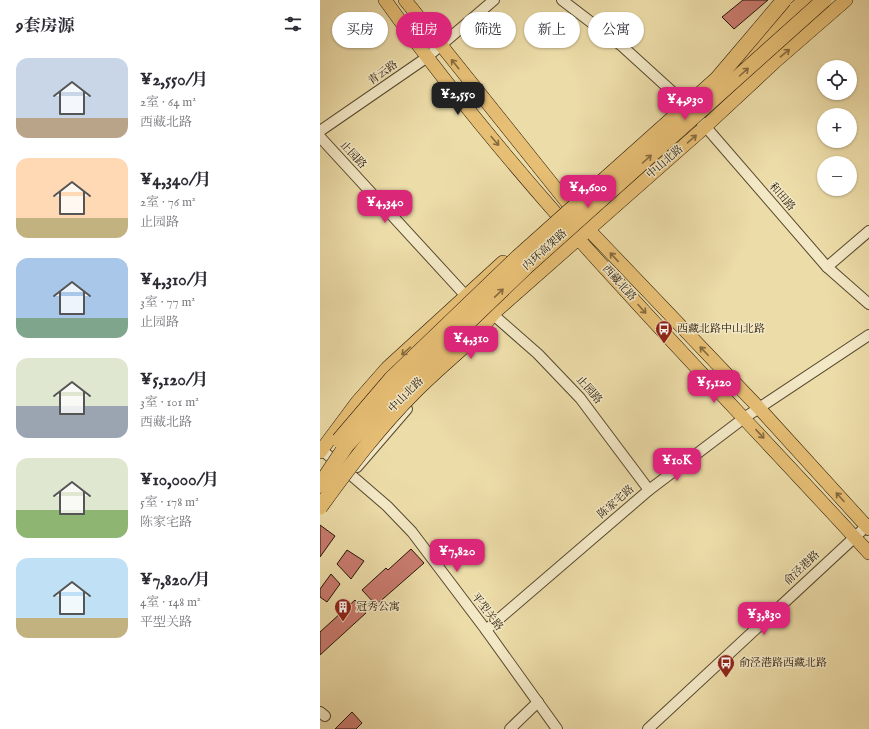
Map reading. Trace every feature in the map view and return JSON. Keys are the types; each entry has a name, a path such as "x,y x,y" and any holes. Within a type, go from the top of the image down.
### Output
{"highway":[{"path":"717,79 784,0"},
{"name":"内环高架路","path":"320,467 339,440 391,379 518,257 806,0"},
{"name":"内环高架路","path":"320,485 346,446 402,385 526,267 824,0"},
{"path":"320,507 342,476 393,415 414,392 473,338 495,315"}],"main road":[{"name":"西藏北路","path":"385,0 426,58 555,214 584,234 759,408 868,526"},
{"name":"西藏北路","path":"405,0 414,12"},
{"path":"321,451 358,402 387,368 680,99 795,0"},
{"name":"中山北路","path":"320,498 346,471 373,429 408,391 495,315 846,0"},
{"path":"805,37 830,20 854,0"},
{"name":"西藏北路","path":"443,48 568,203 584,234 669,339 869,553"}],"street":[{"name":"青云路","path":"452,36 494,0"},
{"name":"和田路","path":"562,0 622,46 680,99 827,267 869,304"},
{"name":"青云路","path":"320,131 438,48"},
{"name":"止园路","path":"320,137 466,296"},
{"path":"827,267 869,231"},
{"name":"止园路","path":"495,315 538,354 580,398 649,490"},
{"name":"陈家宅路","path":"486,630 649,490 744,418 869,334"},
{"name":"平型关路","path":"321,451 346,471 405,524 486,630 557,729"},
{"name":"俞泾港路","path":"648,729 854,536 868,526"},
{"path":"510,729 538,702"}],"building":[{"path":"743,0 768,0 734,29 722,17"},
{"path":"320,525 335,536 320,557"},
{"path":"411,549 424,563 376,605 362,590 386,568 388,570"},
{"path":"347,550 364,561 351,579 337,564"},
{"path":"331,574 340,584 327,602 320,597 320,589"},
{"name":"冠秀公寓","path":"355,600 366,613 320,655 320,632"},
{"path":"352,712 362,723 356,729 335,729"}],"place":[{"name":"西藏北路中山北路","path":"664,344"},
{"name":"冠秀公寓","path":"343,622"},
{"name":"俞泾港路西藏北路","path":"726,678"}]}
